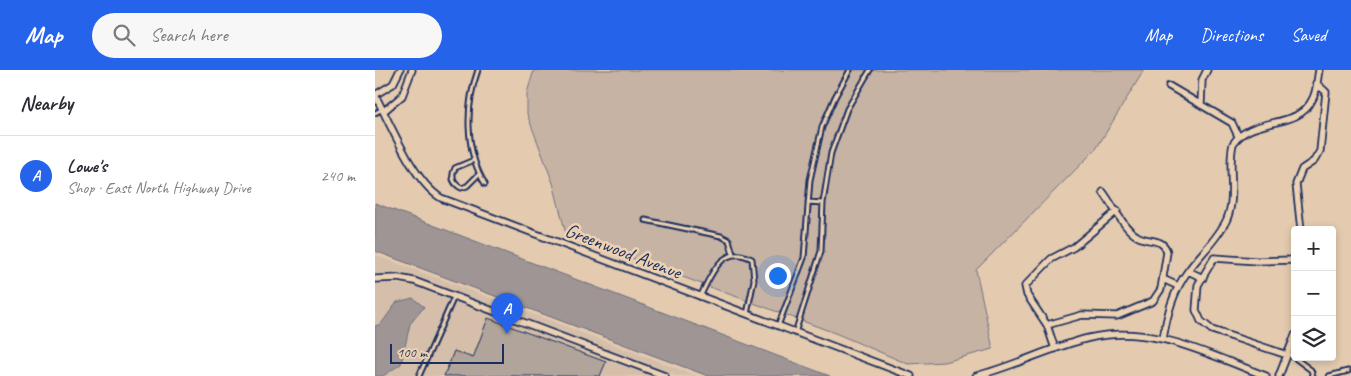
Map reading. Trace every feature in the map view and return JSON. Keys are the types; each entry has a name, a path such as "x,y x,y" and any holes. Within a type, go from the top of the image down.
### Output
{"street":[{"path":"375,95 393,84 400,70"},
{"path":"383,110 402,96 412,70"},
{"path":"1201,105 1202,80 1207,70"},
{"path":"1163,339 1171,304 1178,286 1187,271 1219,234 1226,221 1232,200 1232,149 1238,136 1247,130 1303,112 1312,101 1319,70"},
{"path":"1301,226 1296,184 1302,169 1314,161 1321,145 1326,92 1317,83"},
{"path":"1169,86 1232,123 1238,136"},
{"name":"Greenwood Avenue","path":"375,95 419,176 441,198 911,376"},
{"path":"1047,325 1082,315 1112,317 1123,314 1153,302 1161,289 1167,252 1166,247 1160,242 1135,235 1103,192"},
{"path":"1055,349 1047,325 1027,295 1025,286 1051,259 1074,247 1117,211"},
{"path":"1287,354 1212,330 1201,322 1196,310 1198,285 1214,258 1257,261 1291,260"},
{"path":"1187,271 1203,278"},
{"path":"375,279 398,278 414,282 665,376"},
{"path":"1163,279 1178,286"},
{"path":"976,376 1087,338 1111,334 1139,334 1163,339 1266,376"},
{"path":"1279,376 1291,345"}],"lane":[{"path":"478,70 469,112 474,160 485,184"},
{"path":"778,327 804,258 808,202 822,127 835,97 850,70"},
{"path":"795,333 821,250 823,203 831,153 847,109 870,70"},
{"path":"375,113 383,110"},
{"path":"474,160 455,168 452,174 453,180 461,188 467,186 479,174"},
{"path":"808,202 823,203"},
{"path":"645,220 721,236 729,240 733,254"},
{"path":"700,297 713,271 722,260 739,253 752,259 754,280 747,315"},
{"path":"419,376 455,297"},
{"path":"1287,354 1311,370 1313,376"},
{"path":"1329,376 1348,371"}],"shaded area":[{"path":"534,70 1144,70 1096,149 976,270 993,349 944,362 908,364 835,333 566,234 553,183 527,114 527,93"},
{"path":"375,203 830,376 708,376 375,251"},
{"path":"375,255 697,376 677,376 415,277 398,274 375,274"},
{"path":"375,283 413,286 652,376 383,376 401,364 410,324 397,302 381,324 375,326"},
{"path":"413,298 424,307 410,324 401,364 383,376 375,376 375,326 381,324 397,302"}],"building":[{"path":"488,318 606,362 600,376 444,376 454,351 473,358"}],"place":[{"name":"Lowe's","path":"507,334"}]}
